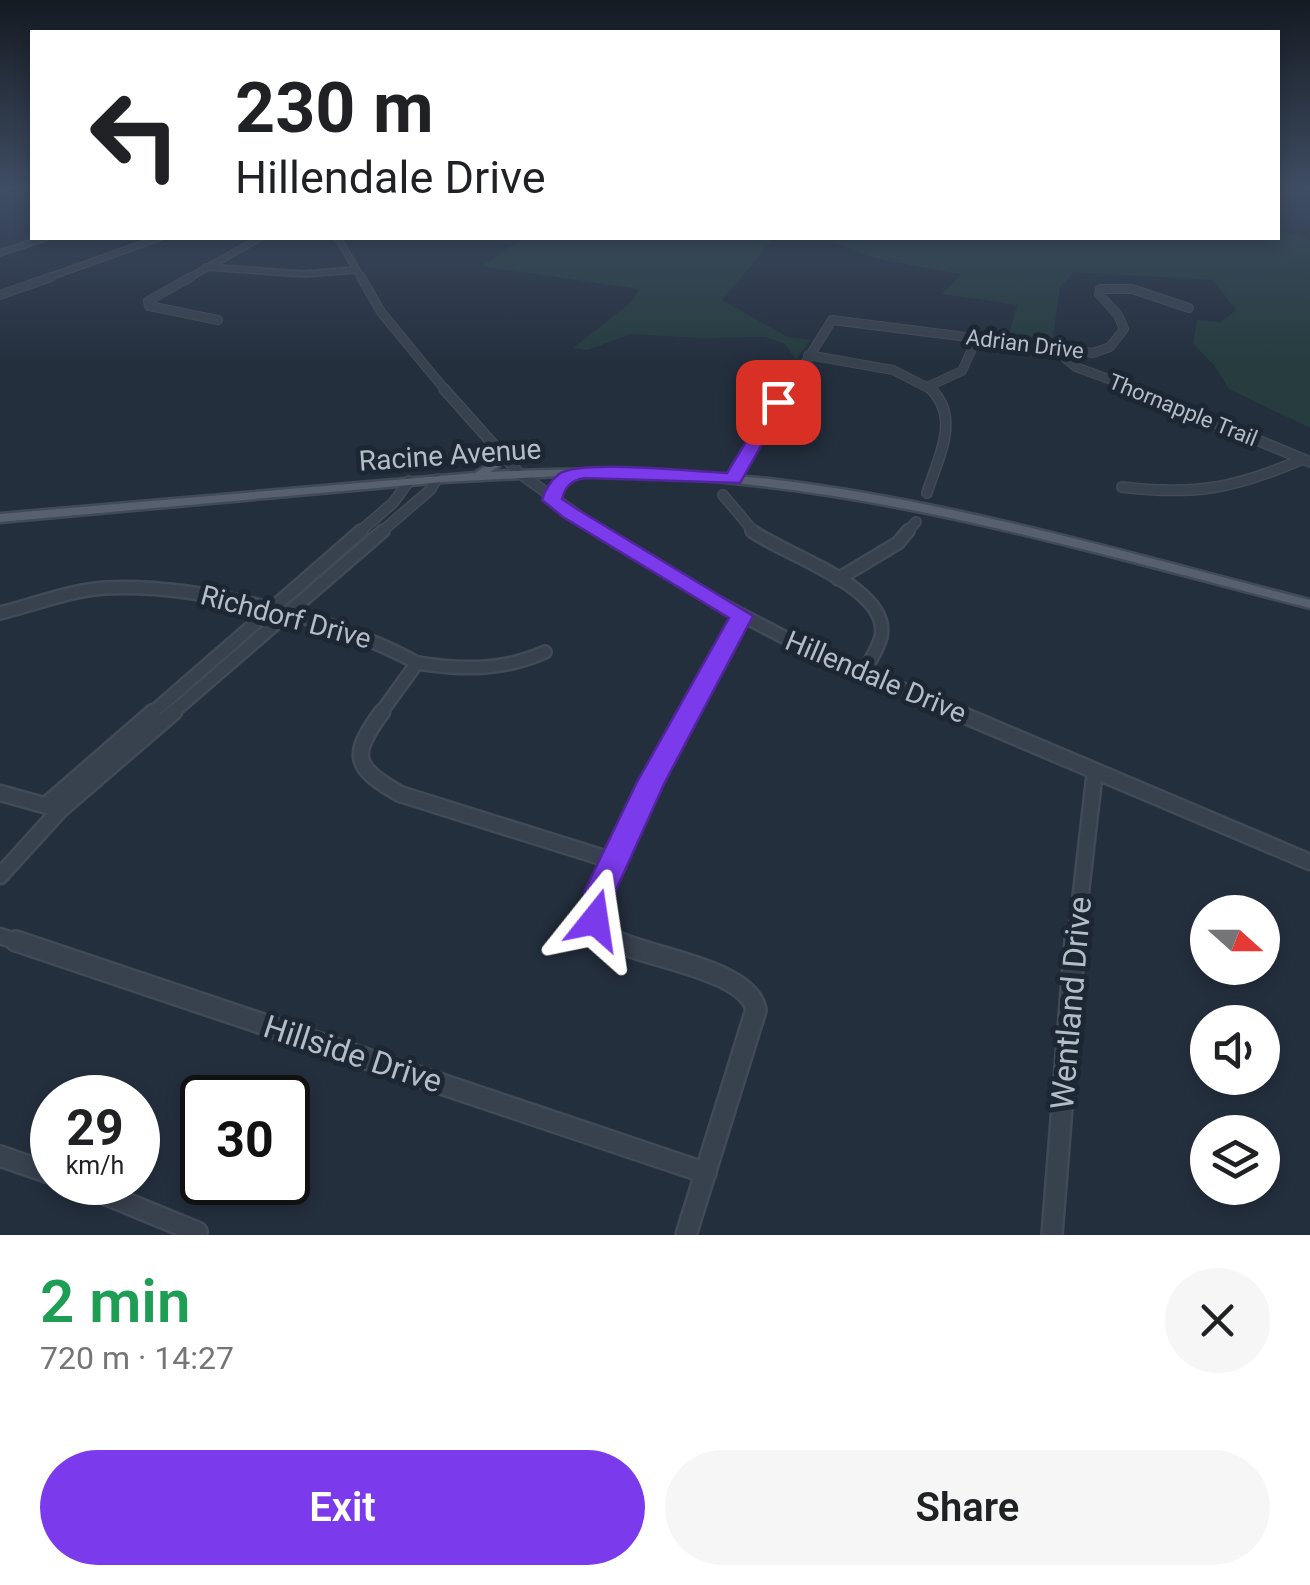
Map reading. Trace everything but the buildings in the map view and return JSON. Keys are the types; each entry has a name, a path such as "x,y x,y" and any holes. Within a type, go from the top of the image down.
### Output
{"main road":[{"path":"470,476 494,466 499,448"},
{"path":"552,500 562,480 585,472"},
{"name":"Racine Avenue","path":"0,518 520,473 733,479 824,490 920,508 1310,604"}],"street":[{"path":"0,296 133,248"},
{"path":"218,320 162,311 147,304 158,292 242,248"},
{"name":"Hillendale Drive","path":"345,248 354,270 417,359 520,473 552,500 742,616 864,673 1310,862"},
{"path":"206,267 304,274 354,270"},
{"name":"Adrian Drive","path":"808,356 835,319 1066,351 1106,351 1122,332 1120,318 1098,292 1103,288 1132,288 1188,308"},
{"path":"929,386 962,372 976,338"},
{"name":"Thornapple Trail","path":"1066,351 1066,359 1076,368 1152,395 1306,461"},
{"path":"733,479 808,356 882,368 929,386 946,403 950,415 927,493"},
{"path":"1122,487 1182,494 1216,493 1306,461"},
{"path":"53,808 430,490 436,479"},
{"path":"0,876 53,808 269,610 393,503 410,482"},
{"path":"723,496 760,537 838,579 873,605 882,625 881,642 864,673"},
{"path":"838,579 889,549 916,522"},
{"name":"Richdorf Drive","path":"0,613 83,591 134,586 194,592 380,642 417,663"},
{"path":"686,1235 756,1010 754,999 725,977 610,940 595,920 595,907 651,782 742,616"},
{"path":"545,652 522,664 492,671 417,663 364,737 360,762 370,777 400,794 614,861"},
{"name":"Wentland Drive","path":"1052,1235 1080,884 1094,771"},
{"path":"0,793 53,808"},
{"name":"Hillside Drive","path":"0,936 706,1173"},
{"path":"0,1156 30,1166"},
{"path":"131,1205 197,1232"}],"green space":[{"path":"509,248 766,248 722,300 788,337 810,340 796,360 785,344 765,337 630,334 588,350 573,348 633,301 638,289 482,266"},
{"path":"848,248 1310,248 1310,428 1229,389 1214,365 1193,344 1197,320 1221,322 1236,310 1213,280 1074,272 1060,287 1052,344 1008,339 1017,305 942,294 961,274 877,259"}],"route":[{"path":"595,920 600,890 651,782 742,616 570,513 552,500 555,489 568,476 585,472 733,479 778,402"}]}
